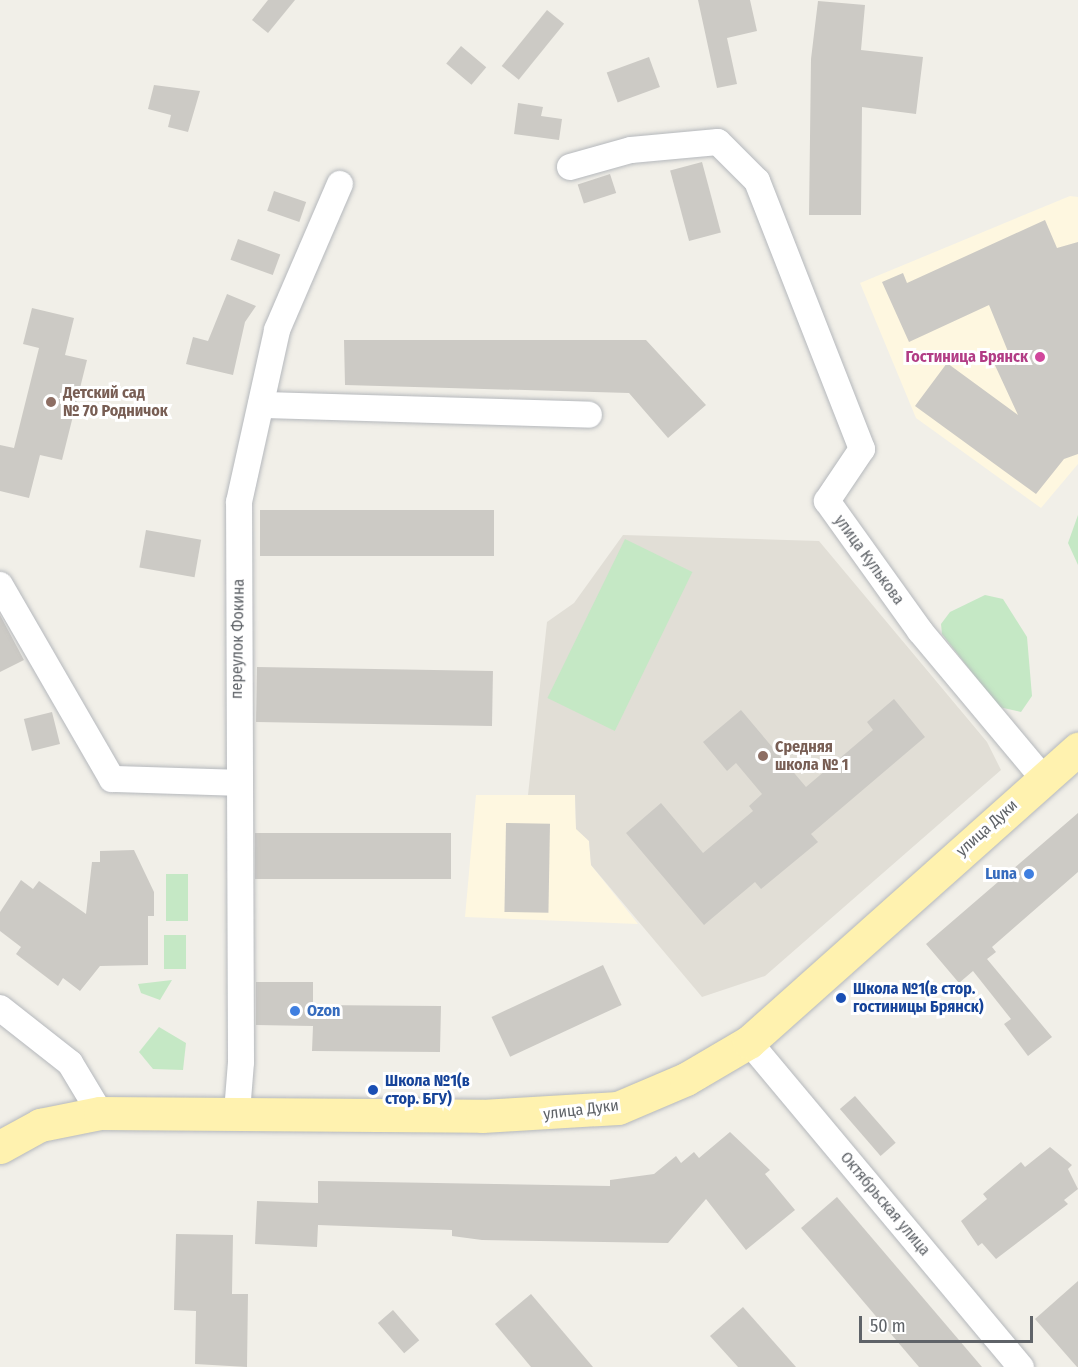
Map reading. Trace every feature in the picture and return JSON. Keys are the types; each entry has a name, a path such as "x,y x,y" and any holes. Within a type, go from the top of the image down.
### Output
{"main road":[{"name":"улица Дуки","path":"0,1147 40,1125 100,1113 237,1112 482,1116 618,1108 686,1079 749,1042 1078,749"}],"street":[{"name":"улица Кулькова","path":"570,167 631,150 718,142 757,181 862,449 826,501 920,631 1043,778"},
{"name":"переулок Фокина","path":"237,1112 241,1062 238,783 239,502 277,330 340,184"},
{"path":"261,405 589,415"},
{"path":"0,585 112,779 238,783"},
{"path":"0,1008 70,1063 100,1113"},
{"name":"Октябрьская улица","path":"749,1042 1021,1367"}],"shaded area":[{"name":"Гостиница Брянск","path":"1070,196 1078,197 1078,464 1041,508 916,418 860,283"},
{"name":"Средняя школа № 1","path":"623,535 819,541 987,742 1001,770 765,976 702,997 591,865 589,841 576,829 575,795 528,795 547,622 574,603"},
{"path":"476,795 575,795 576,828 589,841 591,865 638,924 465,917"}],"green space":[{"path":"1078,515 1078,565 1068,543"},
{"path":"625,539 692,572 615,731 547,698"},
{"path":"985,595 1003,599 1027,637 1032,696 1021,712 999,707 942,634 941,624 950,612"},
{"path":"166,874 188,874 188,921 166,921"},
{"path":"164,935 186,935 186,969 164,969"},
{"path":"172,980 160,1000 141,993 138,984"},
{"path":"159,1027 186,1043 183,1070 153,1069 139,1052"}],"building":[{"path":"268,0 295,0 268,33 252,20"},
{"path":"698,0 750,0 757,31 727,38 737,84 717,88"},
{"path":"818,1 865,5 861,50 923,57 916,114 862,107 861,215 809,215 811,59"},
{"path":"547,10 564,24 519,80 502,66"},
{"path":"461,46 486,67 471,85 446,64"},
{"path":"649,57 660,87 618,102 607,72"},
{"path":"154,85 200,91 188,132 168,127 171,115 148,109"},
{"path":"518,103 543,107 541,116 562,119 559,140 514,134"},
{"path":"702,162 721,233 689,241 670,171"},
{"path":"610,174 616,193 584,204 578,185"},
{"path":"274,191 306,202 299,222 267,211"},
{"name":"Гостиница Брянск","path":"1045,220 1057,248 1078,242 1078,454 1064,459 1036,494 915,406 947,363 1018,415 993,361 1009,354 989,305 909,342 882,282 903,273 907,283"},
{"path":"238,239 280,254 273,275 230,260"},
{"path":"227,294 256,306 245,322 233,375 186,364 193,337 208,341"},
{"name":"Детский сад № 70 Родничок","path":"32,308 74,318 65,355 87,360 62,460 40,455 29,498 0,491 0,445 14,448 39,348 23,344"},
{"path":"344,340 646,340 706,405 668,438 629,393 345,385"},
{"path":"260,510 494,510 494,556 260,556"},
{"path":"146,530 201,540 195,577 139,567"},
{"path":"0,615 24,660 0,672"},
{"path":"257,667 493,671 492,726 256,722"},
{"path":"894,699 925,737 811,834 818,842 761,889 755,882 704,925 626,833 661,803 703,853 753,811 749,806 762,794 736,763 727,771 703,742 741,710 806,787 873,730 867,722"},
{"path":"52,712 60,744 32,751 24,719"},
{"path":"1078,813 1078,872 992,947 996,952 987,959 1052,1037 1028,1056 1004,1024 1011,1019 973,971 959,983 926,944"},
{"path":"506,823 550,824 548,913 504,912"},
{"path":"255,833 451,833 451,879 255,879"},
{"path":"134,850 154,892 154,916 148,916 148,965 100,966 80,991 63,978 58,986 16,954 21,947 0,931 0,912 21,880 33,889 39,881 86,914 92,862 100,862 100,851"},
{"path":"603,965 622,1005 510,1057 492,1017"},
{"path":"256,982 313,982 313,1005 441,1006 440,1052 312,1051 313,1026 256,1025"},
{"path":"855,1096 896,1143 881,1156 840,1109"},
{"path":"730,1132 770,1170 765,1174 795,1210 746,1250 706,1199 668,1243 482,1240 452,1236 452,1230 318,1225 317,1247 255,1244 257,1201 318,1203 318,1181 610,1186 610,1180 654,1174 676,1156 681,1163 694,1152 699,1158"},
{"path":"1050,1147 1072,1165 1068,1169 1078,1189 1064,1200 1068,1204 996,1259 982,1243 978,1246 961,1221 987,1199 983,1194 1021,1162 1025,1167"},
{"path":"837,1197 982,1367 919,1367 801,1228"},
{"path":"176,1234 233,1235 232,1294 248,1294 247,1367 195,1364 196,1311 174,1310"},
{"path":"1078,1281 1078,1367 1077,1367 1035,1319"},
{"path":"531,1294 593,1367 531,1367 495,1324"},
{"path":"743,1307 796,1367 738,1367 710,1336"},
{"path":"393,1310 419,1340 404,1353 378,1323"}],"place":[{"name":"Гостиница Брянск","path":"1040,357"},
{"name":"Детский сад № 70 Родничок","path":"51,402"},
{"name":"Средняя школа № 1","path":"763,756"},
{"name":"Luna","path":"1029,874"},
{"name":"Школа №1(в стор. гостиницы Брянск)","path":"841,998"},
{"name":"Ozon","path":"295,1011"},
{"name":"Школа №1(в стор. БГУ)","path":"373,1090"}]}
